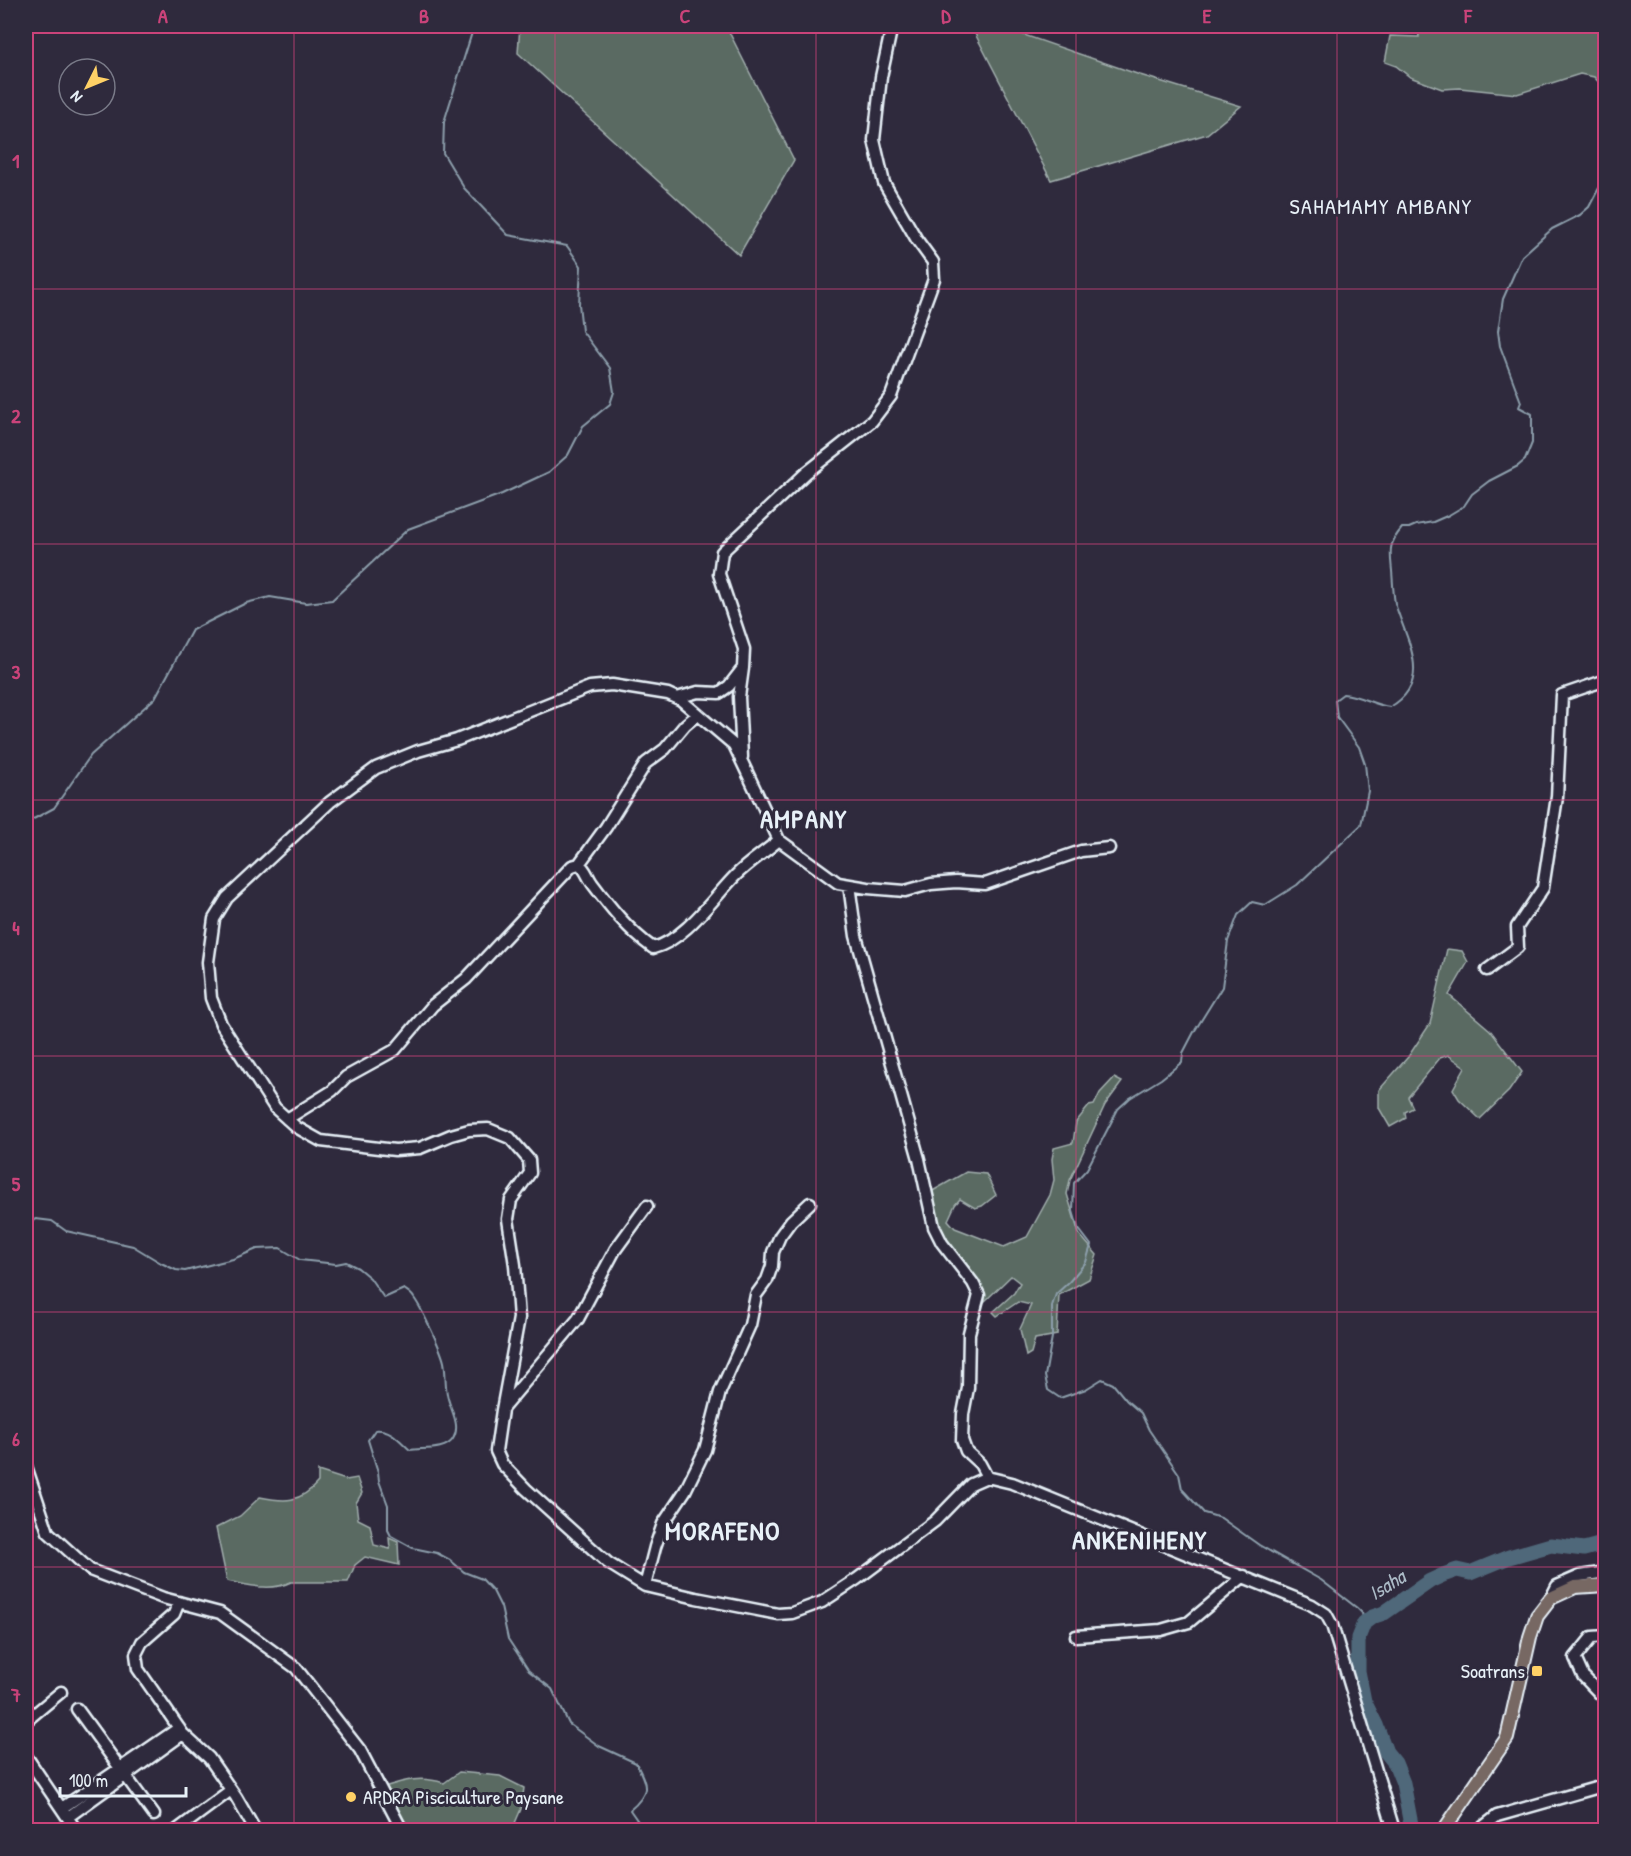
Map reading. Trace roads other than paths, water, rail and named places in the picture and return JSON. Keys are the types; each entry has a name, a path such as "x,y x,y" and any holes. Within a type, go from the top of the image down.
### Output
{"main road":[{"path":"1444,1830 1507,1738 1537,1616 1551,1598 1575,1587 1605,1585"}],"street":[{"path":"743,762 739,697 744,649 719,574 722,552 806,473 872,421 891,396 934,279 933,262 917,240 884,183 874,140 881,77 892,26"},
{"path":"677,698 698,692 719,693 729,686 743,668"},
{"path":"1487,970 1518,947 1516,927 1543,888 1557,797 1562,695 1605,680"},
{"path":"1109,848 1081,850 985,884 957,882 931,884 905,891 838,883 779,840 734,745 677,698 668,694 612,685 590,687 457,740 418,751 375,768 330,802 227,898 214,919 207,962 211,998 227,1034 275,1108 296,1127 321,1141 395,1150 420,1148 460,1132 489,1129 510,1138 529,1160 530,1173 526,1182 511,1200 507,1219 515,1265 519,1318 496,1451 501,1464 608,1563 645,1586 778,1614 792,1613 822,1602 856,1579 935,1521 971,1484 987,1477 1012,1483 1244,1576 1312,1605 1326,1614 1332,1625 1394,1830"},
{"path":"286,1119 332,1091 346,1077 395,1050 433,1005 466,979 572,866 579,864 606,827 646,763 665,748 685,724 697,715"},
{"path":"579,864 585,868 591,881 606,898 616,916 653,948 661,946 696,921 738,873 779,840"},
{"path":"849,885 856,936 919,1159 934,1227 942,1243 973,1283 979,1295 969,1333 968,1388 963,1414 962,1440 966,1451 980,1464 987,1477"},
{"path":"645,1586 663,1524 685,1491 705,1450 720,1392 750,1325 756,1295 767,1280 772,1266 773,1252 780,1236 791,1221 810,1203"},
{"path":"502,1410 578,1319 615,1250 647,1206"},
{"path":"26,1467 48,1532 90,1570 163,1598 220,1613 296,1668 360,1750 402,1830"},
{"path":"1551,1598 1557,1586 1580,1576 1605,1572"},
{"path":"1076,1636 1161,1630 1189,1622 1244,1576"},
{"path":"179,1602 174,1614 142,1642 136,1654 138,1669 181,1731 209,1758 255,1830"},
{"path":"1605,1636 1592,1637 1575,1658 1583,1676 1605,1700"},
{"path":"26,1721 61,1692"},
{"path":"77,1709 154,1815"},
{"path":"65,1813 181,1731"},
{"path":"26,1756 76,1830"},
{"path":"1481,1830 1497,1816 1605,1785"},
{"path":"177,1830 231,1790"}],"waterway":[{"path":"26,823 54,808 91,755 155,698 192,630 246,603 270,597 306,603 332,600 408,529 502,494 549,472 568,455 583,426 610,404 614,392 610,368 582,331 579,304 581,266 567,246 508,235 464,188 443,153 444,122 474,26"},
{"path":"1364,1623 1362,1613 1321,1580 1259,1545 1221,1518 1204,1513 1182,1489 1179,1474 1149,1430 1141,1413 1113,1384 1102,1379 1086,1389 1060,1398 1048,1390 1045,1376 1052,1337 1052,1306 1056,1294 1086,1262 1091,1245 1078,1228 1073,1211 1074,1183 1087,1169 1118,1109 1182,1062 1183,1053 1194,1032 1222,987 1228,941 1238,915 1252,902 1265,905 1297,885 1361,825 1368,791 1365,764 1359,747 1337,717 1335,700 1343,694 1390,707 1404,697 1411,685 1414,672 1413,658 1395,603 1392,544 1402,528 1433,522 1449,515 1464,506 1472,494 1489,481 1525,460 1532,443 1532,414 1519,407 1521,402 1500,346 1498,331 1503,299 1522,256 1552,229 1580,215 1589,207 1599,188 1606,181"},
{"path":"26,1223 36,1219 52,1221 66,1231 133,1246 161,1263 176,1270 185,1271 233,1259 257,1249 280,1248 300,1260 336,1264 346,1262 370,1278 384,1298 404,1289 411,1294 442,1356 447,1394 456,1428 450,1443 434,1448 410,1450 394,1435 380,1430 375,1430 368,1440 388,1505 388,1530 391,1536 413,1548 437,1553 450,1560 464,1572 482,1579 493,1591 501,1607 508,1639 529,1671 552,1689 569,1724 599,1746 636,1763 645,1783 645,1789 641,1799 630,1810 644,1830"},
{"name":"Isaha","path":"1412,1830 1403,1783 1395,1763 1386,1752 1364,1701 1358,1671 1358,1638 1364,1623 1384,1613 1430,1581 1457,1570 1470,1573 1509,1557 1551,1545 1584,1549 1606,1543"}],"place":[{"name":"Soatrans","path":"1537,1671"},
{"name":"APDRA Pisciculture Paysane","path":"351,1797"}],"district":[{"name":"SAHAMAMY AMBANY","path":"1381,206"},
{"name":"AMPANY","path":"804,819"},
{"name":"MORAFENO","path":"723,1531"},
{"name":"ANKENIHENY","path":"1140,1540"}]}
